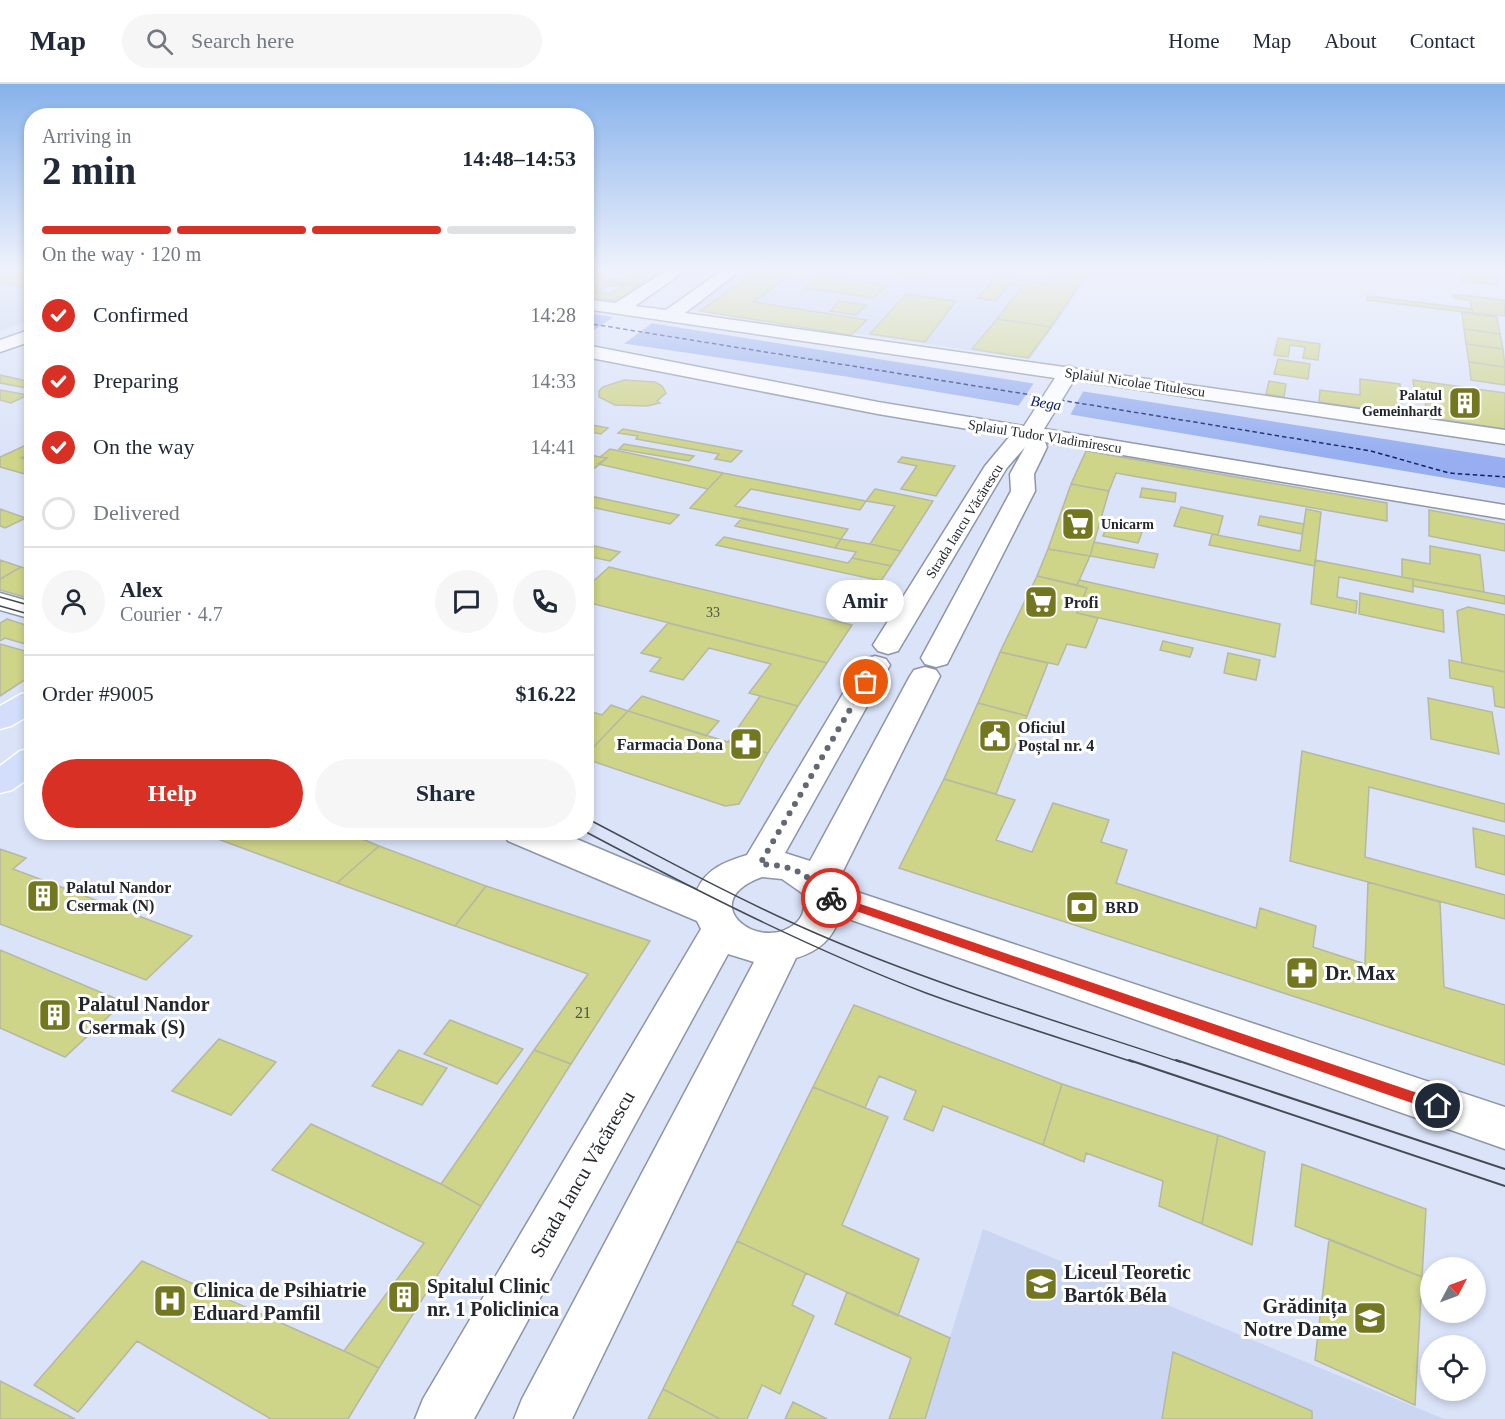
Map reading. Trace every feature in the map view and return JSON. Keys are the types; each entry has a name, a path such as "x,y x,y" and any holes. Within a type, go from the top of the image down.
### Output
{"main road":[{"path":"0,719 24,705"},
{"path":"0,782 24,765"}],"street":[{"name":"Splaiul Nicolae Titulescu","path":"764,330 1066,376 1505,437"},
{"path":"0,346 24,337"},
{"name":"Splaiul Tudor Vladimirescu","path":"594,352 686,369 774,389 1033,429 1505,512"},
{"path":"594,372 616,356"},
{"path":"1033,429 1066,376"},
{"name":"Strada Iancu Văcărescu","path":"760,864 996,466 1015,443 1033,429 1036,447 1022,474 1023,491 819,890"},
{"path":"0,601 24,608"},
{"path":"882,655 899,643 921,647 931,667"},
{"path":"544,840 668,895 716,921 733,939 748,946 765,949 782,947 801,941 813,932 823,914 819,890"},
{"path":"716,921 712,899 717,886 735,871 760,864 792,868 806,875 819,890 1505,1128"},
{"name":"Strada Iancu Văcărescu","path":"443,1419 716,921"},
{"path":"542,1419 782,947"}],"shaded area":[{"path":"835,330 1050,330 1030,359"},
{"name":"Liceul Teoretic Bartók Béla","path":"983,1229 1444,1419 925,1419"}],"water":[{"name":"Bega","path":"594,330 697,330 1505,458 1505,488 849,377 594,339"}],"pier":[{"path":"594,330 642,330 621,346 594,342"},
{"path":"1036,380 1085,388 1069,417 1017,408"}],"building":[{"path":"821,330 856,330 851,335"},
{"path":"873,330 934,330 925,342 870,334"},
{"path":"988,330 1049,330 1028,358 972,349"},
{"path":"1464,330 1473,330 1500,334 1503,349 1466,344"},
{"path":"1473,330 1499,330 1500,334"},
{"path":"1278,338 1320,344 1318,360 1303,358 1305,347 1290,345 1288,357 1274,355"},
{"path":"1466,344 1503,349 1505,367 1469,362"},
{"path":"1278,359 1310,364 1308,379 1274,374"},
{"path":"1469,362 1505,367 1505,385 1471,380"},
{"path":"0,375 24,380 24,388 0,383"},
{"path":"1360,379 1400,384 1402,414 1319,402 1320,390 1360,395"},
{"path":"624,380 655,382 662,386 666,393 657,401 660,403 647,406 615,405 599,397 599,391 603,387"},
{"name":"Palatul Gemeinhardt","path":"1413,380 1505,393 1505,429 1439,419 1439,416 1426,414 1425,390 1414,389"},
{"path":"1269,381 1286,384 1284,397 1266,394"},
{"path":"0,390 24,394 24,397 11,403 0,400"},
{"path":"594,425 608,428 601,434 594,433"},
{"path":"623,429 742,451 731,462 715,459 719,454 636,439 638,436 618,433"},
{"path":"624,444 694,456 689,461 619,449"},
{"path":"24,446 24,457 21,458 24,459 24,474 0,467 0,457"},
{"path":"610,449 723,473 708,489 598,464 607,458 600,457"},
{"path":"1086,451 1387,503 1387,521 1116,473 1109,491 1071,484"},
{"path":"594,456 607,458 595,468"},
{"path":"902,457 955,466 936,496 901,489 917,466 898,462"},
{"path":"723,473 866,501 860,510 751,489 735,506 848,529 841,539 690,508"},
{"path":"1071,484 1109,491 1090,556 1048,549"},
{"path":"1142,488 1176,493 1175,502 1140,497"},
{"path":"875,489 933,501 901,551 870,544 895,506 866,501"},
{"path":"594,497 679,515 670,524 594,508"},
{"path":"1181,507 1223,516 1218,535 1174,526"},
{"path":"0,509 24,517 5,528 0,526"},
{"path":"1306,509 1321,512 1315,566 1209,545 1212,534 1300,551"},
{"path":"1429,510 1505,524 1505,551 1429,536"},
{"path":"1260,516 1304,524 1302,534 1258,525"},
{"path":"742,518 841,539 835,548 735,526"},
{"path":"1107,525 1142,532 1138,543 1103,536"},
{"path":"724,537 848,563 852,558 891,566 881,581 716,545"},
{"path":"841,539 901,551 891,566 852,558 856,552 835,548"},
{"path":"1094,542 1158,554 1154,568 1090,556"},
{"path":"594,546 620,552 610,561 594,558"},
{"path":"1430,546 1480,555 1484,592 1402,577 1402,559 1430,564"},
{"path":"1048,549 1090,556 1077,585 1037,576"},
{"path":"0,560 21,567 0,579"},
{"path":"1315,560 1413,579 1413,592 1339,577 1337,597 1357,601 1356,613 1311,604"},
{"path":"21,567 24,568 24,597 0,590 0,579"},
{"path":"609,567 852,625 827,663 594,604 594,581"},
{"path":"1037,576 1087,588 1077,613 1098,618 1086,648 1067,644 1058,665 1000,652"},
{"path":"1413,579 1505,596 1505,604 1413,586"},
{"path":"1079,580 1280,624 1275,657 1077,613 1087,588 1077,585"},
{"path":"1360,593 1443,610 1444,632 1359,614"},
{"path":"1468,607 1505,615 1505,672 1462,663 1457,611"},
{"path":"7,619 24,624 24,644 5,638 0,641 0,623"},
{"path":"668,623 827,663 798,706 749,693 771,664 709,648 683,680 650,671 661,658 641,653"},
{"path":"1163,641 1193,648 1190,657 1160,650"},
{"path":"0,644 24,651 24,680 0,696"},
{"path":"1000,652 1048,663 1027,716 978,703"},
{"path":"1228,653 1260,660 1256,680 1224,673"},
{"path":"1449,660 1505,672 1505,708 1495,706 1493,687 1450,678"},
{"path":"642,696 719,721 706,736 628,711"},
{"path":"760,696 798,706 768,753 728,742"},
{"path":"1428,698 1492,712 1499,754 1431,739"},
{"path":"978,703 1027,716 996,794 944,779"},
{"path":"611,705 628,711 594,747 594,712 602,715"},
{"path":"628,711 768,753 739,804 725,806 594,762 594,747"},
{"path":"1302,751 1505,804 1505,822 1369,787 1365,857 1505,895 1505,919 1290,861"},
{"path":"944,779 1015,800 996,840 1032,852 1053,803 1109,820 1101,842 1127,850 1116,883 1256,928 1260,908 1316,926 1313,947 1365,964 1368,882 1440,902 1444,987 1505,1005 1505,1065 899,868"},
{"path":"1473,828 1505,836 1505,875 1476,867"},
{"path":"221,840 365,840 379,846 337,883"},
{"path":"379,846 486,886 455,926 337,883"},
{"name":"Palatul Nandor Csermak (N)","path":"0,849 26,858 13,869 192,936 146,980 0,924"},
{"path":"486,886 650,941 571,1064 534,1050 588,974 455,926"},
{"name":"Palatul Nandor Csermak (S)","path":"0,950 124,1002 65,1057 0,1028"},
{"path":"854,1005 1062,1084 1043,1145 943,1106 933,1131 904,1119 916,1091 879,1076 865,1108 813,1087"},
{"path":"450,1020 523,1049 497,1084 424,1054"},
{"path":"219,1039 276,1062 231,1115 172,1091"},
{"path":"399,1050 447,1068 422,1105 372,1086"},
{"path":"534,1050 571,1064 481,1206 441,1184"},
{"path":"1062,1084 1218,1135 1202,1224 1159,1206 1163,1181 1086,1153 1084,1162 1043,1145"},
{"path":"813,1087 888,1117 842,1225 919,1259 898,1316 737,1241"},
{"name":"Spitalul Clinic nr. 1 Policlinica","path":"311,1124 441,1184 481,1206 379,1368 344,1351 424,1243 272,1170"},
{"path":"1218,1135 1265,1152 1252,1245 1202,1224"},
{"path":"1302,1164 1426,1209 1420,1276 1295,1226"},
{"name":"Grădinița Notre Dame","path":"1329,1239 1420,1276 1415,1405 1315,1360"},
{"path":"737,1241 806,1273 792,1305 814,1316 780,1394 762,1385 747,1419 720,1419 663,1389"},
{"name":"Clinica de Psihiatrie Eduard Pamfil","path":"142,1261 379,1368 348,1419 271,1419 137,1341 78,1412 34,1385"},
{"path":"847,1292 950,1338 925,1419 889,1419 911,1358 835,1324"},
{"path":"1173,1352 1312,1411 1312,1419 1162,1419"},
{"path":"0,1381 75,1419 0,1419"},
{"path":"663,1389 720,1419 648,1419"},
{"path":"793,1402 827,1419 785,1419"}],"ferry route":[{"path":"631,330 1044,397"},
{"path":"1060,400 1371,451 1449,473 1505,477"}],"tram line":[{"path":"0,597 24,604"},
{"path":"0,606 24,613"},
{"path":"594,822 755,905 858,951 995,1001 1180,1062"},
{"path":"594,836 754,918 882,976 977,1011 1133,1062"},
{"path":"1129,1060 1505,1186"},
{"path":"1176,1060 1505,1169"}],"way so far":[{"path":"831,898 822,896 820,890 806,875 792,868 776,864 760,864 866,682"}],"place":[{"name":"Palatul Gemeinhardt","path":"1465,403"},
{"name":"Unicarm","path":"1078,524"},
{"name":"Profi","path":"1041,602"},
{"name":"Amir","path":"866,682"},
{"name":"Oficiul Poștal nr. 4","path":"995,736"},
{"name":"Farmacia Dona","path":"746,744"},
{"name":"Palatul Nandor Csermak (N)","path":"43,896"},
{"name":"BRD","path":"1082,907"},
{"name":"Dr. Max","path":"1302,973"},
{"name":"Palatul Nandor Csermak (S)","path":"55,1015"},
{"name":"Liceul Teoretic Bartók Béla","path":"1041,1284"},
{"name":"Spitalul Clinic nr. 1 Policlinica","path":"404,1297"},
{"name":"Clinica de Psihiatrie Eduard Pamfil","path":"170,1301"},
{"name":"Grădinița Notre Dame","path":"1370,1318"}],"route":[{"path":"831,898 1438,1106"}]}
